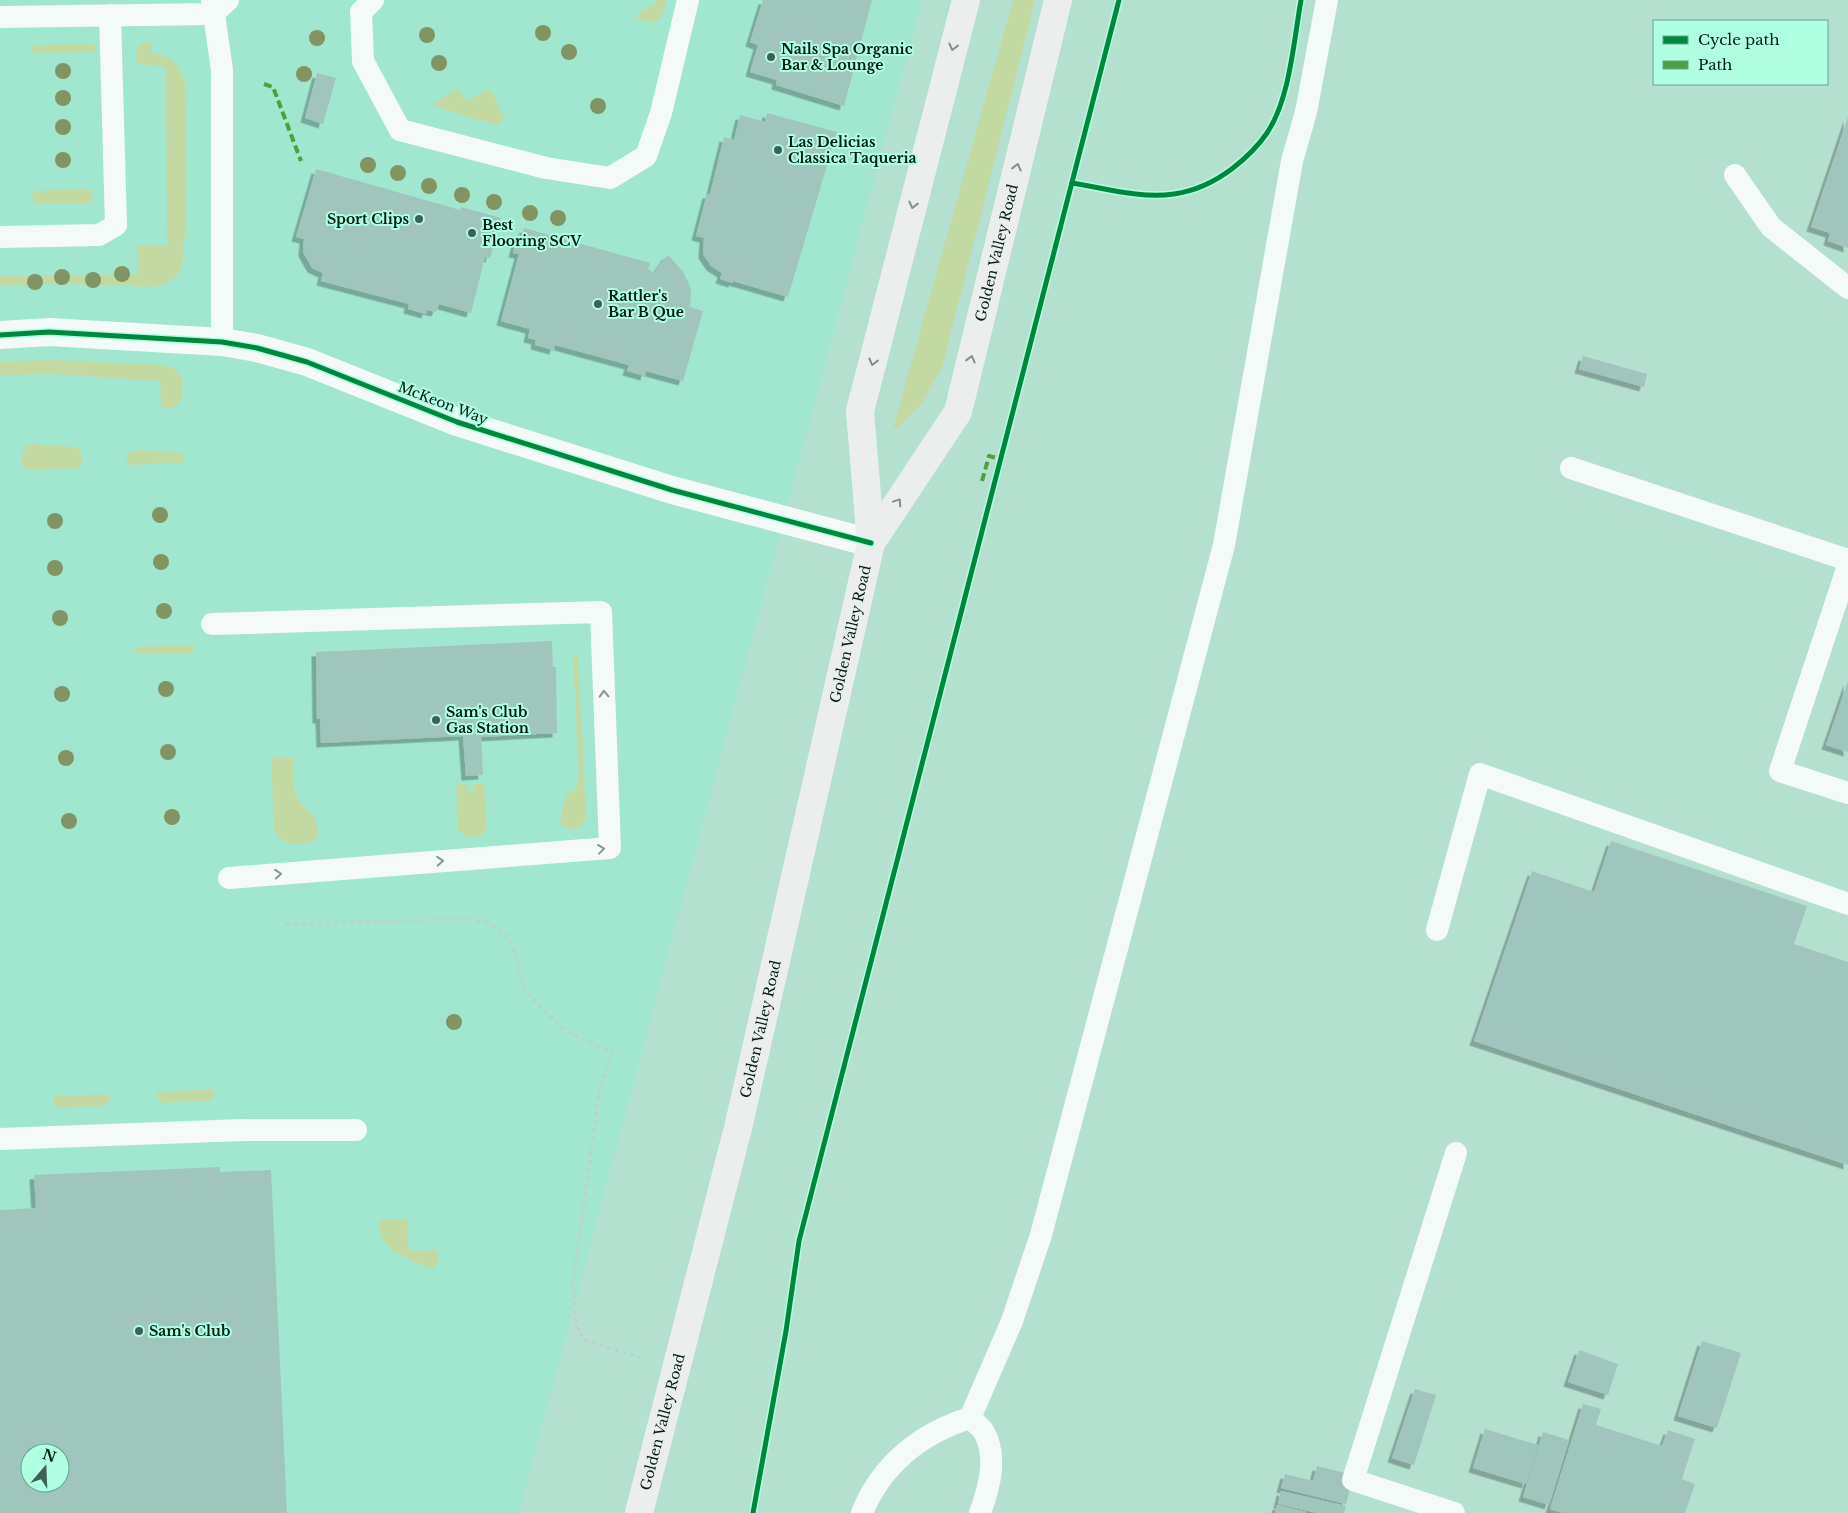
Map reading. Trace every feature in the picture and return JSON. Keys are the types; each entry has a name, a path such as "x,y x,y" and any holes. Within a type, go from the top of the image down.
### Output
{"main road":[{"name":"Golden Valley Road","path":"639,1513 738,1128 871,543 860,411 966,0"},
{"name":"Golden Valley Road","path":"871,543 958,412 1058,0"}],"street":[{"name":"McKeon Way","path":"0,335 49,332 222,342 258,348 307,362 457,422 672,490 871,543"}],"lane":[{"path":"373,0 361,12 363,61 400,130 546,168 610,178 646,156 661,113 688,0"},
{"path":"862,1513 882,1476 910,1448 950,1424 970,1418 1012,1321 1041,1235 1224,545 1292,161 1306,112 1327,0"},
{"path":"0,17 110,15 218,5 222,70 222,342"},
{"path":"0,237 99,235 116,225 110,15"},
{"path":"1735,175 1771,226 1848,288"},
{"path":"1571,468 1848,560"},
{"path":"1848,566 1780,771 1848,793"},
{"path":"212,624 600,612 610,848 229,878"},
{"path":"1436,930 1480,774 1848,904"},
{"path":"0,1140 242,1130 356,1130"},
{"path":"1454,1513 1353,1480 1456,1153"},
{"path":"970,1418 984,1431 990,1450 991,1475 980,1513"}],"path":[{"path":"285,924 468,919 489,923 506,935 516,956 524,990 564,1030 613,1053 599,1093 584,1193 573,1282 576,1324 584,1340 676,1368"}],"shaded area":[{"path":"0,0 922,0 519,1513 0,1513"},
{"path":"655,0 667,0 663,13 658,20 654,22 643,21 635,16 656,3"},
{"path":"1013,0 1035,0 942,368 921,404 898,428 893,428"},
{"path":"152,42 152,53 165,56 174,62 185,83 186,220 182,265 177,275 169,282 154,287 66,284 0,285 0,276 137,274 137,246 167,246 166,66 137,64 136,49 142,43"},
{"path":"92,44 95,46 94,52 35,53 32,51 33,46 37,45"},
{"path":"458,89 467,101 487,90 491,91 504,118 497,125 433,106"},
{"path":"91,189 93,196 91,203 37,203 33,200 32,191"},
{"path":"52,360 166,365 177,371 182,380 180,403 174,407 161,407 160,381 52,374 0,375 0,362"},
{"path":"27,445 75,447 82,453 81,466 78,468 27,470 23,466 21,454"},
{"path":"137,450 180,453 184,456 184,460 181,463 129,465 126,460 128,453"},
{"path":"193,646 194,651 191,653 136,654 136,648 138,647"},
{"path":"576,652 578,655 586,814 580,827 568,829 560,823 564,799 577,786 579,775 573,654"},
{"path":"271,758 293,758 295,793 302,805 315,818 318,831 316,840 304,844 291,844 277,835 274,829"},
{"path":"467,784 467,791 474,790 474,784 484,784 487,828 480,837 467,837 458,830 456,785"},
{"path":"213,1090 215,1094 209,1101 162,1103 156,1096 159,1091"},
{"path":"107,1094 111,1098 106,1105 60,1108 55,1105 53,1100 56,1096"},
{"path":"407,1219 409,1251 436,1250 439,1262 432,1269 397,1253 384,1240 380,1232 379,1222 383,1220"}],"building":[{"path":"763,0 872,0 844,106 776,85 777,80 750,72 758,45 750,42"},
{"path":"317,73 336,78 323,124 305,118"},
{"path":"767,113 837,132 788,297 720,279 722,273 711,266 703,254 704,238 696,236 707,194 710,194 724,137 734,140 740,115 765,122"},
{"path":"1848,117 1848,248 1828,241 1830,233 1811,227"},
{"path":"316,169 460,210 461,207 501,218 490,258 485,257 471,313 439,304 436,312 427,310 426,314 408,309 409,304 321,281 323,273 312,268 303,252 304,239 296,237"},
{"name":"Rattler's Bar B Que","path":"524,228 650,263 648,269 654,273 667,255 671,258 683,272 688,282 691,290 690,307 703,311 683,381 646,371 645,376 627,371 629,365 555,345 554,350 535,345 536,340 528,338 530,329 501,321 519,254 513,253 518,234 522,236"},
{"path":"1583,356 1647,374 1644,387 1579,369"},
{"path":"552,641 553,667 556,667 557,733 481,737 483,775 466,776 463,736 321,743 320,719 317,719 316,652"},
{"path":"1848,681 1848,752 1826,745"},
{"path":"1611,841 1807,906 1794,944 1848,962 1848,1165 1474,1041 1532,871 1594,892"},
{"name":"Sam's Club","path":"220,1167 220,1172 271,1170 287,1513 0,1513 0,1210 36,1208 34,1175"},
{"path":"1702,1341 1741,1353 1717,1428 1678,1416"},
{"path":"1579,1350 1618,1364 1608,1395 1568,1382"},
{"path":"1415,1389 1436,1395 1414,1465 1392,1458"},
{"path":"1583,1404 1601,1409 1596,1425 1662,1446 1668,1430 1695,1439 1682,1479 1695,1484 1685,1513 1563,1513 1550,1509"},
{"path":"1485,1429 1538,1445 1526,1484 1473,1468"},
{"path":"1543,1432 1569,1440 1549,1505 1523,1497"},
{"path":"1317,1466 1354,1475 1346,1504 1281,1488 1285,1474 1313,1481"},
{"path":"1281,1491 1346,1506 1344,1513 1317,1513 1278,1504"},
{"path":"1277,1505 1306,1512 1306,1513 1275,1513"}],"marked path":[{"path":"264,84 273,87 301,161"},
{"path":"982,481 989,456 1001,459"}],"cycle path":[{"path":"753,1513 786,1331 799,1241 1119,0"},
{"path":"1072,183 1136,194 1174,194 1205,185 1238,164 1256,147 1275,119 1290,68 1301,0"},
{"path":"0,335 49,332 222,342 257,348 307,362 457,422 672,490 871,543"}],"place":[{"name":"Nails Spa Organic Bar & Lounge","path":"771,57"},
{"name":"Las Delicias Classica Taqueria","path":"778,150"},
{"name":"Sport Clips","path":"419,219"},
{"name":"Best Flooring SCV","path":"472,233"},
{"name":"Rattler's Bar B Que","path":"598,304"},
{"name":"Sam's Club Gas Station","path":"436,720"},
{"name":"Sam's Club","path":"139,1331"}]}
